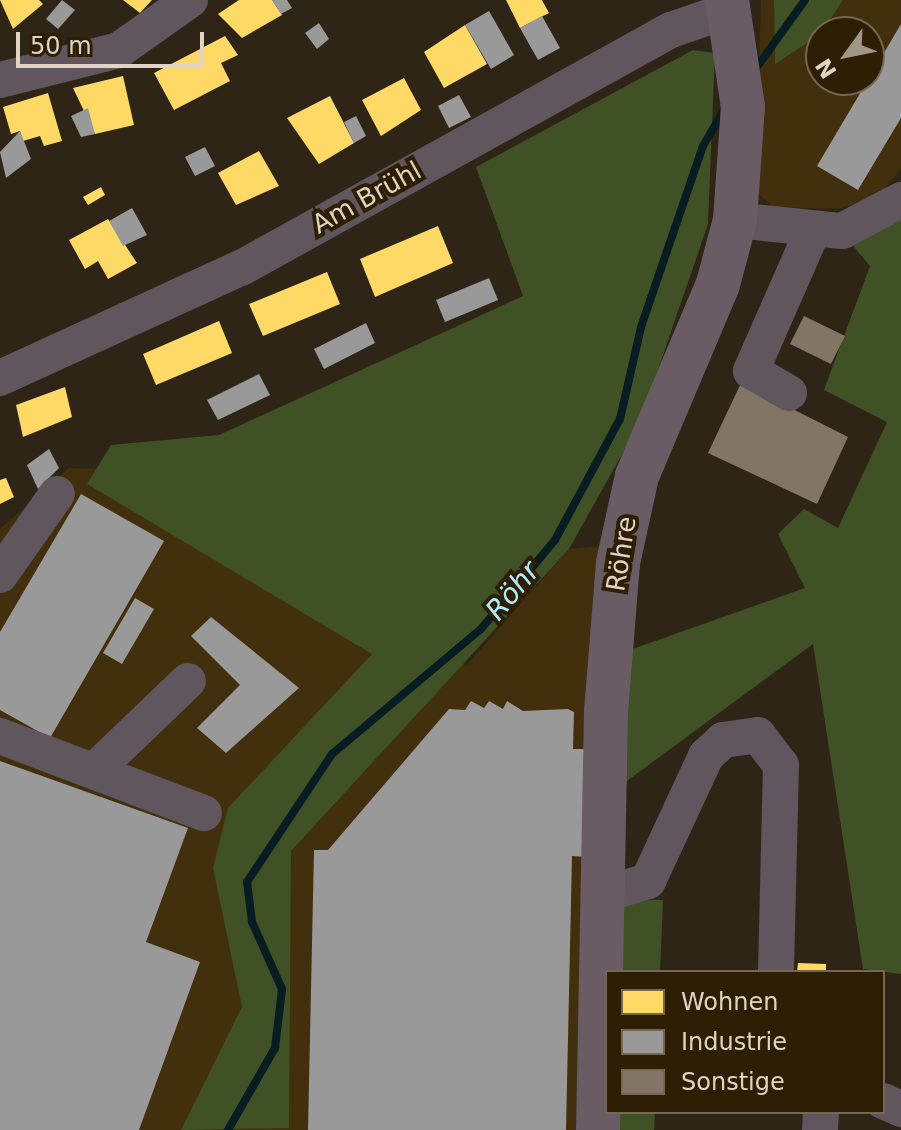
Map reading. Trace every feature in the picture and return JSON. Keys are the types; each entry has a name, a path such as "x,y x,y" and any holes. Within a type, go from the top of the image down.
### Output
{"main road":[{"name":"Röhre","path":"598,1130 610,657 626,519 661,413 718,284 735,220 743,107 738,54 728,5"}],"street":[{"path":"0,80 119,50 190,0"},
{"name":"Am Brühl","path":"0,378 229,274 671,30 728,5"},
{"path":"735,220 842,231 901,200"},
{"path":"789,393 751,371 813,230"},
{"path":"0,575 57,494"},
{"path":"94,771 188,681"},
{"path":"602,895 648,881 706,756 723,740 758,735 781,765 776,970"},
{"path":"0,736 204,813"}],"shaded area":[{"path":"761,0 774,0 776,63 805,44 805,96 885,96 885,16 833,16 843,0 901,0 901,169 877,198 838,209 773,207 755,190"},
{"path":"69,468 96,469 467,665 569,549 605,546 586,1130 0,1130 0,529"}],"green space":[{"path":"774,0 843,0 833,16 805,16 805,44 775,64"},
{"path":"693,50 715,53 708,224 640,422 569,549 291,851 289,1128 181,1130 242,1007 213,868 228,808 372,654 87,484 111,445 219,435 523,296 476,167"},
{"path":"901,215 901,974 863,969 813,644 620,786 610,657 805,588 778,534 804,509 838,528 887,422 824,390 870,266 850,242"},
{"path":"619,899 663,900 660,970 617,970"},
{"path":"614,1114 655,1114 654,1130 613,1130"}],"building: Wohnen":[{"path":"0,0 39,0 43,4 13,29"},
{"path":"123,0 152,0 140,13"},
{"path":"239,0 272,0 282,15 242,38 218,14"},
{"path":"506,0 542,0 549,13 520,28"},
{"path":"465,25 487,64 444,88 424,52"},
{"path":"225,36 238,55 221,63 230,81 174,110 154,73"},
{"path":"123,76 134,125 95,134 73,88"},
{"path":"404,78 421,110 381,136 362,100"},
{"path":"48,93 62,141 44,146 40,136 23,141 20,131 11,134 3,107"},
{"path":"330,96 354,143 319,164 287,118"},
{"path":"259,151 279,186 236,205 218,173"},
{"path":"101,187 105,195 88,205 83,197"},
{"path":"108,219 137,263 108,279 98,261 85,269 69,240"},
{"path":"438,226 453,263 375,297 360,259"},
{"path":"327,272 340,304 263,336 249,304"},
{"path":"219,321 232,353 156,385 143,354"},
{"path":"65,387 72,417 23,437 16,405"},
{"path":"6,478 14,497 0,504 0,480"},
{"path":"798,963 826,964 826,970 797,970"}],"building: Industrie":[{"path":"62,0 75,10 58,29 46,19"},
{"path":"272,0 287,0 292,8 281,14"},
{"path":"489,11 514,55 491,69 465,25"},
{"path":"542,16 560,48 538,60 520,28"},
{"path":"319,23 329,39 317,49 305,33"},
{"path":"901,24 901,118 858,190 817,166 858,96 885,96 885,51"},
{"path":"459,95 471,117 449,128 438,106"},
{"path":"88,108 95,134 81,137 71,116"},
{"path":"356,116 366,136 354,143 344,122"},
{"path":"20,131 31,159 6,178 0,152"},
{"path":"205,147 215,166 195,176 185,157"},
{"path":"132,208 147,235 123,246 109,221"},
{"path":"489,278 498,300 445,322 436,300"},
{"path":"366,323 375,343 324,369 314,349"},
{"path":"259,374 270,395 218,420 207,400"},
{"path":"49,449 59,468 38,489 27,465"},
{"path":"81,494 164,541 50,738 0,710 0,632"},
{"path":"135,598 154,609 122,664 103,653"},
{"path":"211,617 299,688 226,753 197,728 240,685 191,636"},
{"path":"471,701 484,708 489,701 503,709 507,701 523,711 568,709 574,712 573,749 588,749 585,857 572,856 566,1130 308,1130 314,850 328,850 449,709 465,710"},
{"path":"0,761 188,828 146,942 200,962 139,1130 0,1130"}],"building: Sonstige":[{"path":"804,316 845,336 831,364 790,344"},
{"path":"741,383 848,437 817,504 708,453"}],"waterway":[{"name":"Röhr","path":"754,71 805,0"},
{"name":"Röhr","path":"228,1130 275,1048 282,989 252,922 247,882 332,754 481,629 555,540 620,419 641,327 703,146 724,110"}]}
